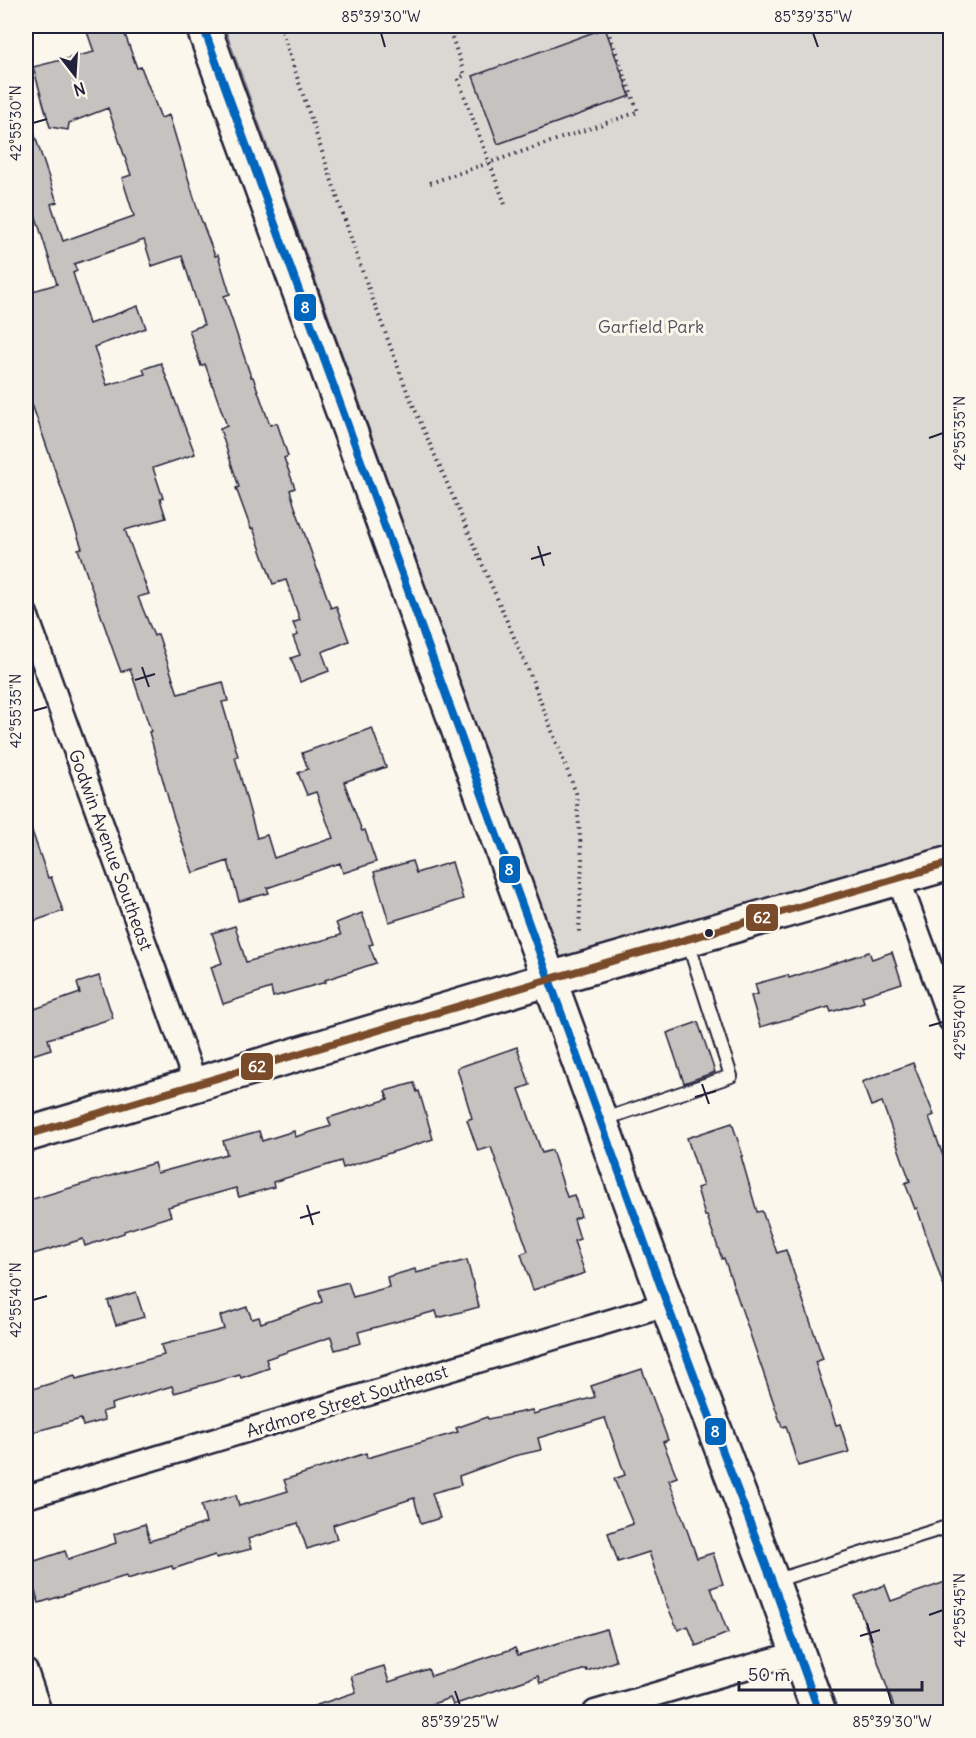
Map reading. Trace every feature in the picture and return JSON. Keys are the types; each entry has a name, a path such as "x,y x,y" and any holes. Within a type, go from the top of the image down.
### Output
{"street":[{"path":"203,26 819,1713"},
{"name":"Godwin Avenue Southeast","path":"26,614 196,1085"},
{"path":"26,1135 550,979 951,863"},
{"path":"898,878 951,1020"},
{"name":"Ardmore Street Southeast","path":"26,1497 668,1304"},
{"path":"596,1713 796,1653"},
{"path":"26,1671 40,1713"}],"lane":[{"path":"601,1120 731,1076 687,939"},
{"path":"772,1581 951,1526"}],"path":[{"path":"280,26 360,265 406,391 530,675 576,793 582,859 579,933"},
{"path":"448,26 465,75 458,79 505,204"},
{"path":"430,183 638,112 606,26"}],"green space":[{"name":"Garfield Park","path":"224,26 950,26 950,848 560,959"}],"building":[{"path":"85,26 122,26 137,68 141,67 161,118 169,115 199,214 215,256 218,255 230,294 224,296 251,377 253,377 270,425 277,423 288,456 284,458 295,488 290,490 294,504 331,608 336,606 349,641 322,652 329,671 300,682 291,658 300,655 293,637 298,635 293,623 300,620 286,580 273,584 236,488 239,487 220,429 227,426 205,364 201,366 189,330 204,325 182,256 152,266 144,240 74,264 77,271 73,273 89,324 138,306 146,328 94,347 107,385 145,374 143,369 161,363 195,454 153,468 163,498 160,499 166,518 125,530 149,594 138,597 154,636 158,634 178,694 223,682 228,701 222,702 238,756 235,757 257,838 267,835 274,858 333,838 316,792 307,795 298,773 308,769 302,753 372,728 386,767 344,782 376,862 343,873 340,863 267,888 269,893 239,901 228,861 193,873 173,815 149,732 151,731 130,669 121,672 78,549 82,548 26,387 26,293 57,284 26,185 26,118 29,118 57,202 51,204 63,241 134,216 122,178 131,175 108,108 69,123 68,130 50,127 33,67 94,52"},
{"path":"605,28 630,96 498,144 473,76"},
{"path":"26,822 29,822 48,878 51,877 63,911 26,924"},
{"path":"412,861 416,873 452,862 463,899 389,922 374,872"},
{"path":"362,913 373,944 369,945 376,963 325,980 326,982 273,997 271,988 223,1004 211,967 222,963 212,933 235,926 246,962 341,935 336,923"},
{"path":"869,952 872,959 892,952 902,983 862,996 864,1002 831,1012 829,1007 760,1027 751,996 758,994 755,984 788,975 789,978"},
{"path":"99,976 113,1018 48,1039 51,1049 26,1057 26,1012 80,993 77,983"},
{"path":"698,1022 715,1072 684,1083 667,1033"},
{"path":"517,1047 530,1085 519,1089 542,1153 552,1150 567,1197 574,1195 581,1216 574,1219 580,1239 574,1241 585,1273 533,1290 521,1254 528,1251 491,1147 478,1151 467,1120 472,1118 457,1068"},
{"path":"913,1063 934,1115 929,1117 951,1178 951,1295 947,1296 917,1208 915,1209 905,1183 910,1181 882,1102 871,1106 862,1082"},
{"path":"414,1083 417,1092 419,1091 433,1139 343,1168 341,1161 273,1182 274,1187 239,1197 236,1188 168,1207 171,1216 124,1231 124,1233 85,1246 83,1239 30,1255 26,1239 26,1201 154,1163 157,1173 227,1154 223,1141 259,1131 262,1141 294,1131 295,1137 331,1126 328,1118 388,1099 385,1091"},
{"path":"732,1123 757,1212 762,1211 777,1253 786,1250 823,1359 815,1362 836,1425 840,1424 849,1452 798,1466 786,1426 782,1427 724,1258 722,1259 707,1216 705,1216 697,1188 703,1186 687,1138"},
{"path":"467,1260 479,1307 438,1318 436,1311 358,1332 361,1343 335,1350 331,1337 266,1359 269,1368 241,1378 240,1375 174,1393 172,1386 111,1404 112,1409 102,1412 105,1420 83,1426 81,1419 26,1434 26,1391 75,1376 76,1379 164,1355 161,1345 224,1329 220,1316 247,1307 252,1319 259,1317 261,1323 322,1302 319,1290 348,1282 353,1297 389,1287 387,1277 415,1269 416,1273"},
{"path":"136,1292 144,1317 116,1325 108,1301"},
{"path":"642,1369 668,1440 663,1442 677,1477 669,1480 697,1558 713,1553 723,1584 711,1588 728,1633 696,1646 688,1626 678,1630 666,1603 649,1552 618,1562 608,1533 633,1524 614,1479 625,1475 605,1418 538,1438 541,1450 514,1456 459,1476 461,1485 432,1493 440,1518 421,1524 414,1498 333,1525 337,1539 307,1549 298,1523 248,1539 251,1549 216,1558 215,1555 173,1569 172,1566 127,1579 126,1576 39,1603 26,1564 65,1551 68,1559 116,1543 114,1534 145,1524 150,1541 206,1523 201,1505 236,1495 239,1506 288,1491 284,1480 366,1453 367,1458 458,1432 456,1428 487,1417 488,1419 532,1410 533,1414 595,1397 591,1386"},
{"path":"951,1580 951,1713 896,1713 855,1596 885,1585 891,1601"},
{"path":"606,1629 616,1661 587,1671 586,1669 540,1683 538,1676 453,1705 450,1698 406,1713 305,1713 305,1709 356,1692 351,1676 384,1666 389,1682 428,1669 431,1676 515,1648 518,1655"}],"transit line":[{"name":"8","path":"203,26 667,1304 819,1712"},
{"name":"62","path":"26,1135 950,863"}]}
